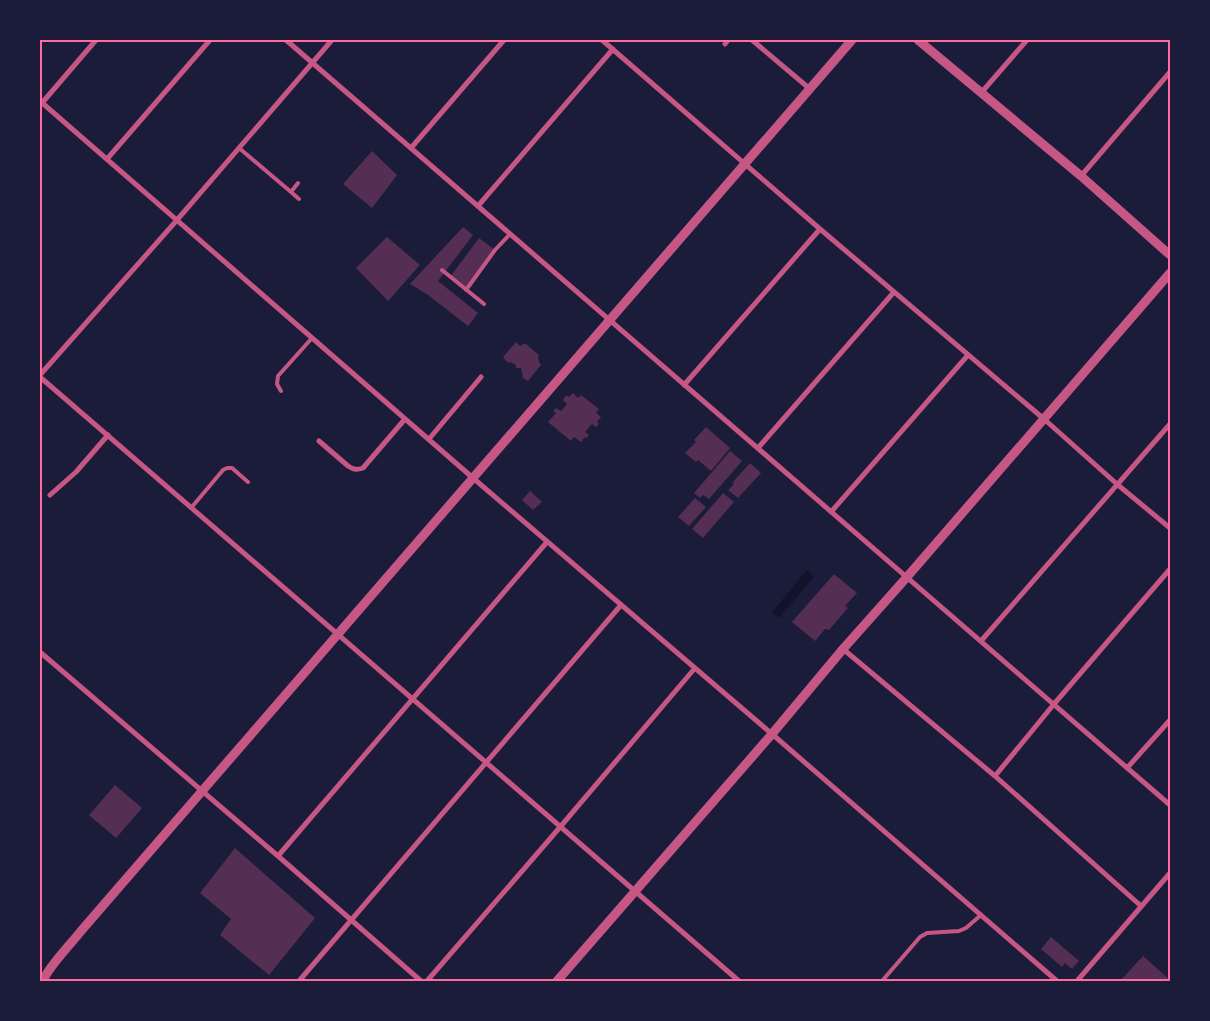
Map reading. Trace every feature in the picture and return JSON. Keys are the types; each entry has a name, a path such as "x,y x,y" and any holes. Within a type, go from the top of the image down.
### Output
{"street":[{"path":"96,40 41,102 473,478 1057,981"},
{"path":"107,159 210,40"},
{"path":"286,40 1170,805"},
{"path":"332,40 40,376 739,981"},
{"path":"411,148 504,40"},
{"path":"602,40 1170,528"},
{"path":"752,40 810,89"},
{"path":"43,981 81,931 852,40"},
{"path":"918,40 1081,176 1170,255"},
{"path":"981,93 1027,40"},
{"path":"478,206 614,49"},
{"path":"1081,176 1170,72"},
{"path":"684,385 820,229"},
{"path":"557,981 1170,273"},
{"path":"758,448 894,292"},
{"path":"831,512 968,355"},
{"path":"428,439 480,377"},
{"path":"319,441 348,466 358,470 363,468 405,419"},
{"path":"981,641 1170,424"},
{"path":"50,495 76,472 108,436"},
{"path":"278,856 548,542"},
{"path":"995,776 1170,569"},
{"path":"299,981 621,605"},
{"path":"843,649 995,776 1142,906"},
{"path":"41,655 278,856 421,981"},
{"path":"427,981 695,668"},
{"path":"1127,768 1170,720"},
{"path":"1077,981 1170,873"}],"lane":[{"path":"238,148 299,199"},
{"path":"291,192 298,184"},
{"path":"466,290 510,234"},
{"path":"442,270 484,304"},
{"path":"281,390 277,384 278,376 312,338"},
{"path":"191,508 223,470 227,468 232,468 248,482"},
{"path":"882,981 920,937 927,932 966,928 981,915"}],"shaded area":[{"path":"807,570 814,577 779,618 772,612"}],"building":[{"path":"372,151 397,175 372,208 343,184"},
{"path":"463,227 473,235 438,281 478,313 468,326 428,295 410,284"},
{"path":"387,237 420,265 388,301 356,268"},
{"path":"479,238 495,250 466,290 450,277"},
{"path":"516,342 520,346 526,344 539,355 538,358 541,365 528,381 523,378 522,369 516,368 514,363 508,363 503,357"},
{"path":"573,393 578,398 581,395 599,409 596,413 601,417 596,427 592,424 585,432 589,435 581,442 574,437 571,441 548,422 556,413 553,411 556,408 561,411 567,404 563,400 566,395 569,397"},
{"path":"706,427 730,448 711,471 698,460 696,462 685,453 696,442 694,440"},
{"path":"730,451 742,461 709,499 703,495 700,498 694,493"},
{"path":"750,463 761,473 738,498 728,490"},
{"path":"530,491 542,502 533,510 522,500"},
{"path":"723,493 734,502 703,538 692,529"},
{"path":"695,498 706,507 689,526 678,517"},
{"path":"834,574 857,593 845,606 848,608 829,630 825,629 815,641 792,622"},
{"path":"115,785 142,808 116,838 89,815"},
{"path":"235,848 315,918 269,975 220,935 231,919 200,893"},
{"path":"1051,937 1079,961 1072,969 1065,963 1062,967 1041,949"},
{"path":"1143,956 1170,980 1170,981 1120,981"}]}
